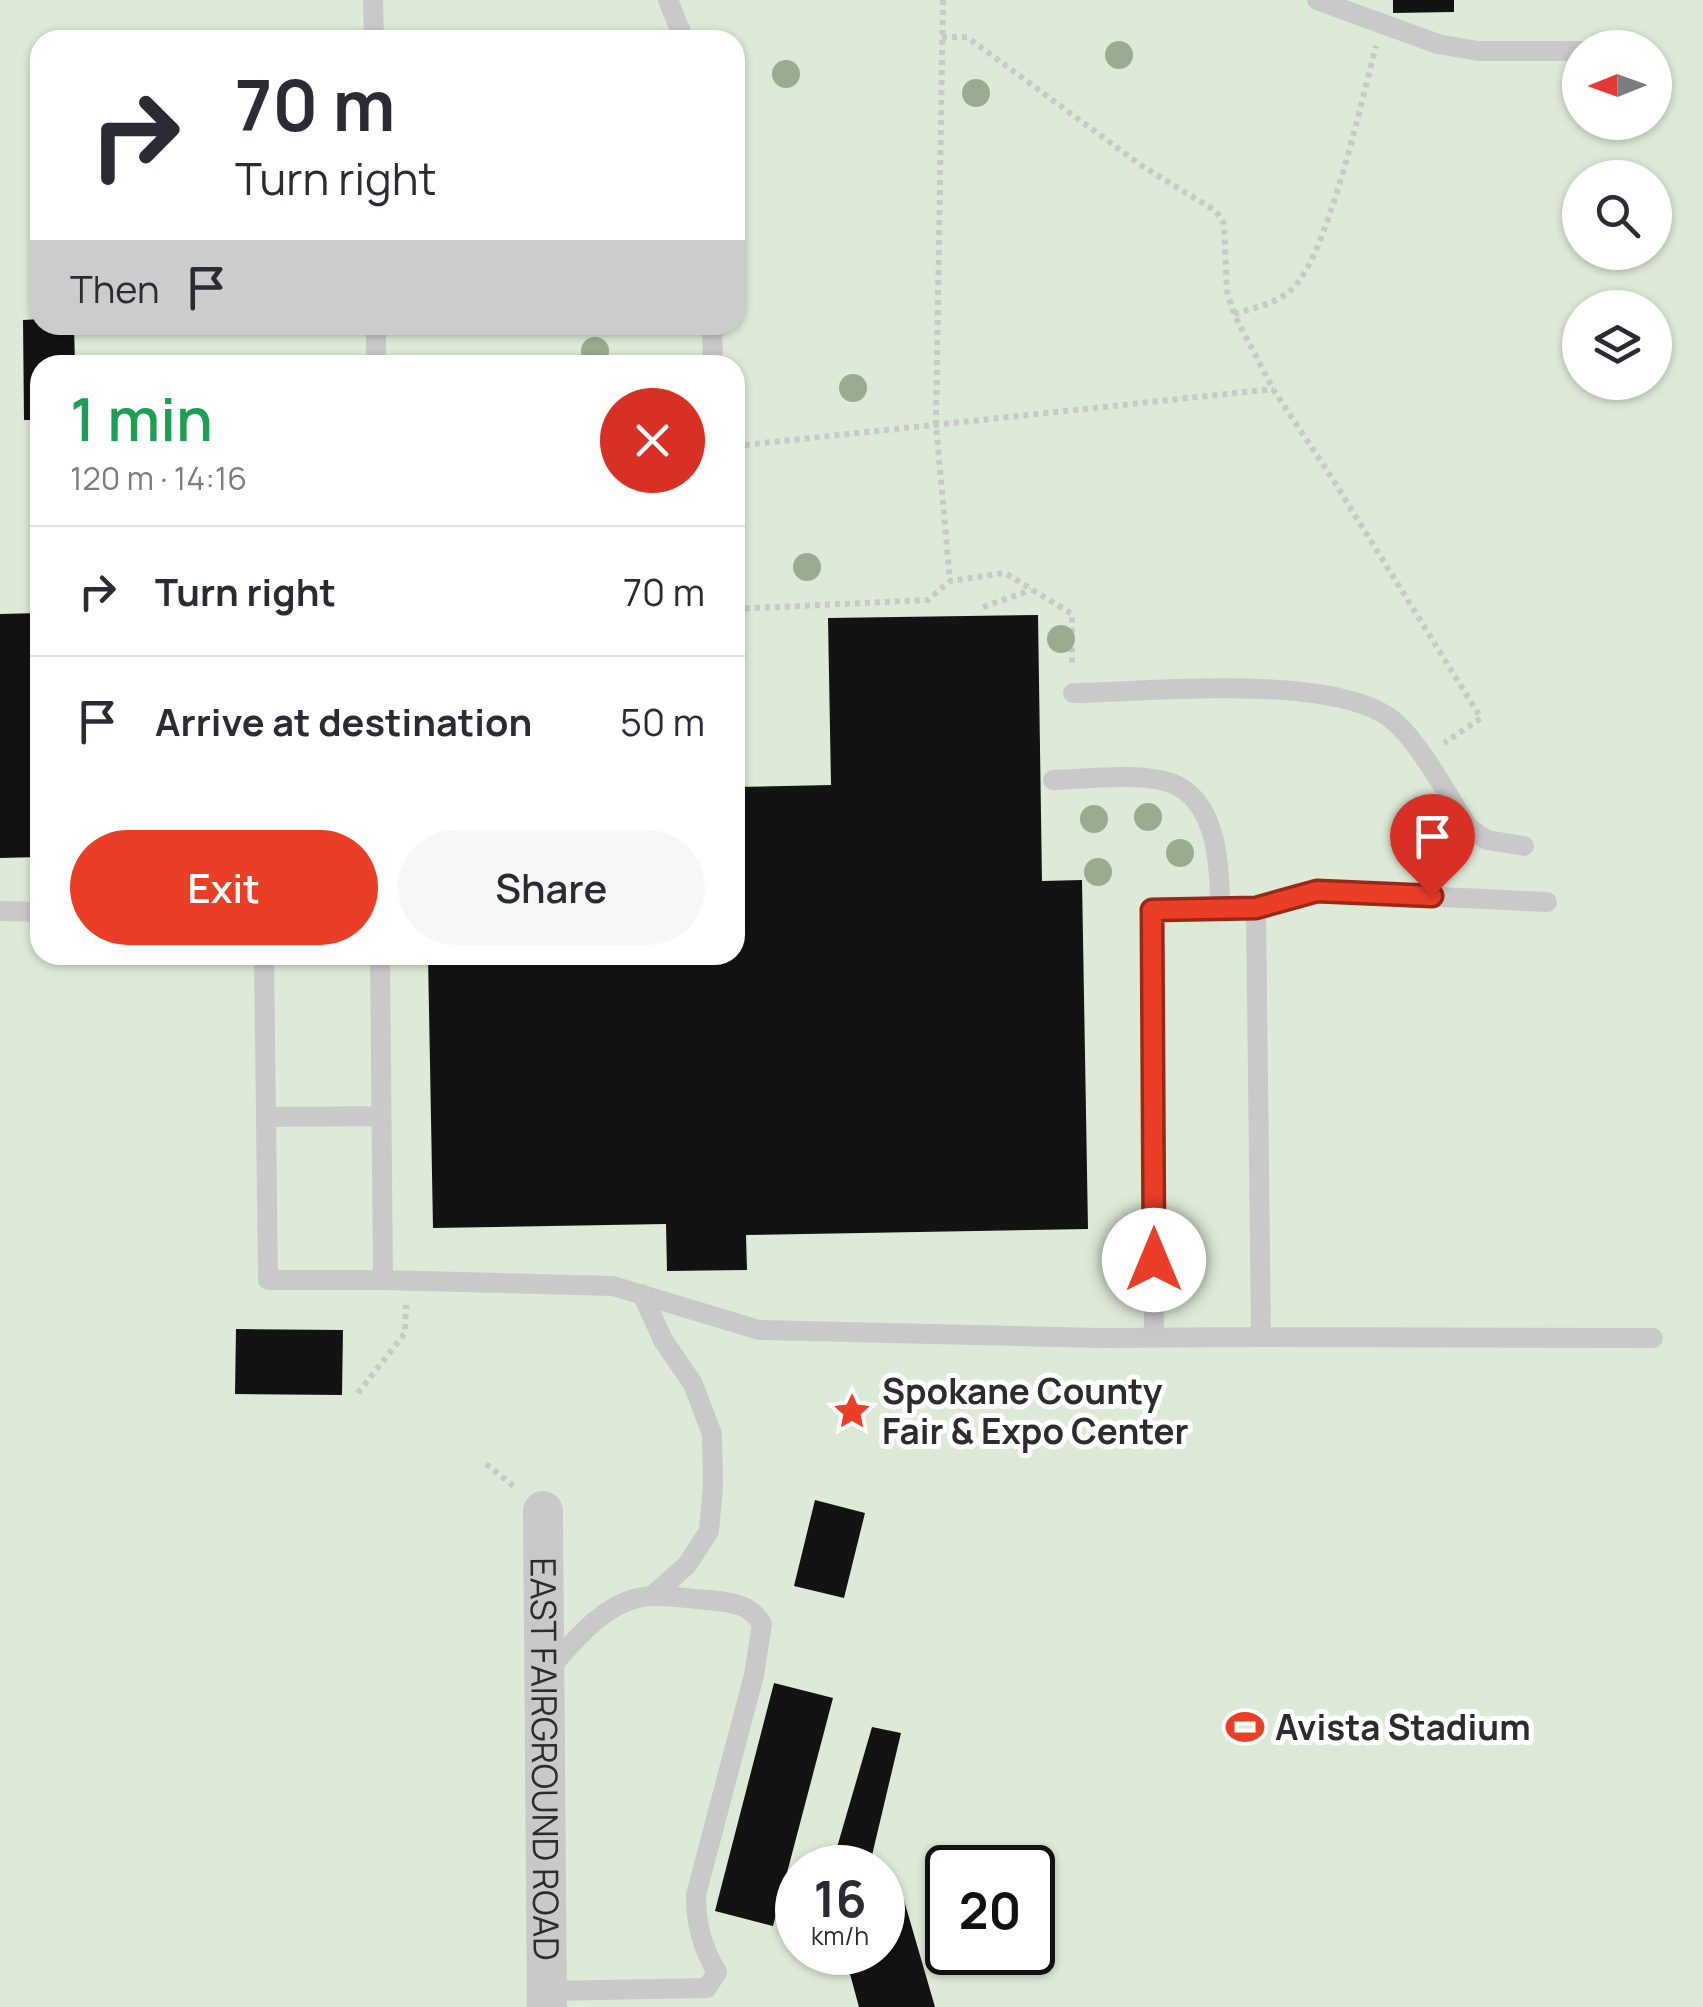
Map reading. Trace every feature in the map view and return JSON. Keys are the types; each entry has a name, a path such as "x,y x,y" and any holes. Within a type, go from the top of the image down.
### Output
{"street":[{"name":"EAST FAIRGROUND ROAD","path":"543,1511 547,1999"}],"lane":[{"path":"373,0 374,30"},
{"path":"668,0 680,30"},
{"path":"1317,0 1438,44 1478,52 1562,51"},
{"path":"1072,693 1252,690 1306,692 1359,702 1394,722 1469,828 1487,840 1524,846"},
{"path":"1052,780 1150,779 1174,784 1194,801 1210,827 1220,856 1220,908"},
{"path":"1154,1338 1152,910 1256,908 1317,891 1547,902"},
{"path":"1256,908 1261,1337"},
{"path":"0,912 30,912"},
{"path":"264,965 268,1280 614,1286 759,1330 1154,1338 1652,1338"},
{"path":"380,965 383,1280"},
{"path":"266,1117 381,1116"},
{"path":"642,1294 663,1340 693,1384 712,1434 709,1531 687,1565 652,1596"},
{"path":"544,1674 597,1619 621,1604 652,1596 730,1602 749,1609 762,1624 754,1676 696,1895 696,1918 704,1950 717,1972 707,1988 547,1999"}],"path":[{"path":"943,0 936,424 950,581"},
{"path":"1234,314 1271,303 1293,289 1312,262 1382,26"},
{"path":"942,37 967,37 1142,166 1216,210 1224,224 1227,291 1234,314 1273,389 1481,718 1422,758"},
{"path":"745,445 1273,389"},
{"path":"745,609 928,600 950,581 1005,573 1072,614 1072,693"},
{"path":"983,607 1032,590"},
{"path":"358,1392 404,1333 407,1281"}],"green space":[{"name":"Spokane County Fair & Expo Center","path":"0,0 1703,0 1703,2007 0,2007"}],"building":[{"path":"1393,0 1454,0 1454,12 1393,13"},
{"path":"23,320 30,320 30,335 74,335 75,355 30,355 30,420 24,420"},
{"path":"30,613 30,857 0,858 0,614"},
{"path":"1038,615 1042,881 1082,880 1088,1229 746,1235 747,1270 667,1271 666,1224 433,1228 428,965 745,965 745,787 831,785 828,618"},
{"path":"236,1329 343,1330 342,1395 235,1394"},
{"path":"815,1500 865,1513 844,1598 794,1586"},
{"path":"774,1683 833,1698 794,1845 775,1845 773,1926 715,1911"},
{"path":"872,1727 901,1733 874,1845 838,1845"},
{"path":"905,1904 935,2007 859,2007 850,1975 905,1975"}],"place":[{"name":"Spokane County Fair & Expo Center","path":"852,1411"},
{"name":"Avista Stadium","path":"1245,1727"}],"route":[{"path":"1154,1260 1152,910 1256,908 1317,891 1432,896"}]}
